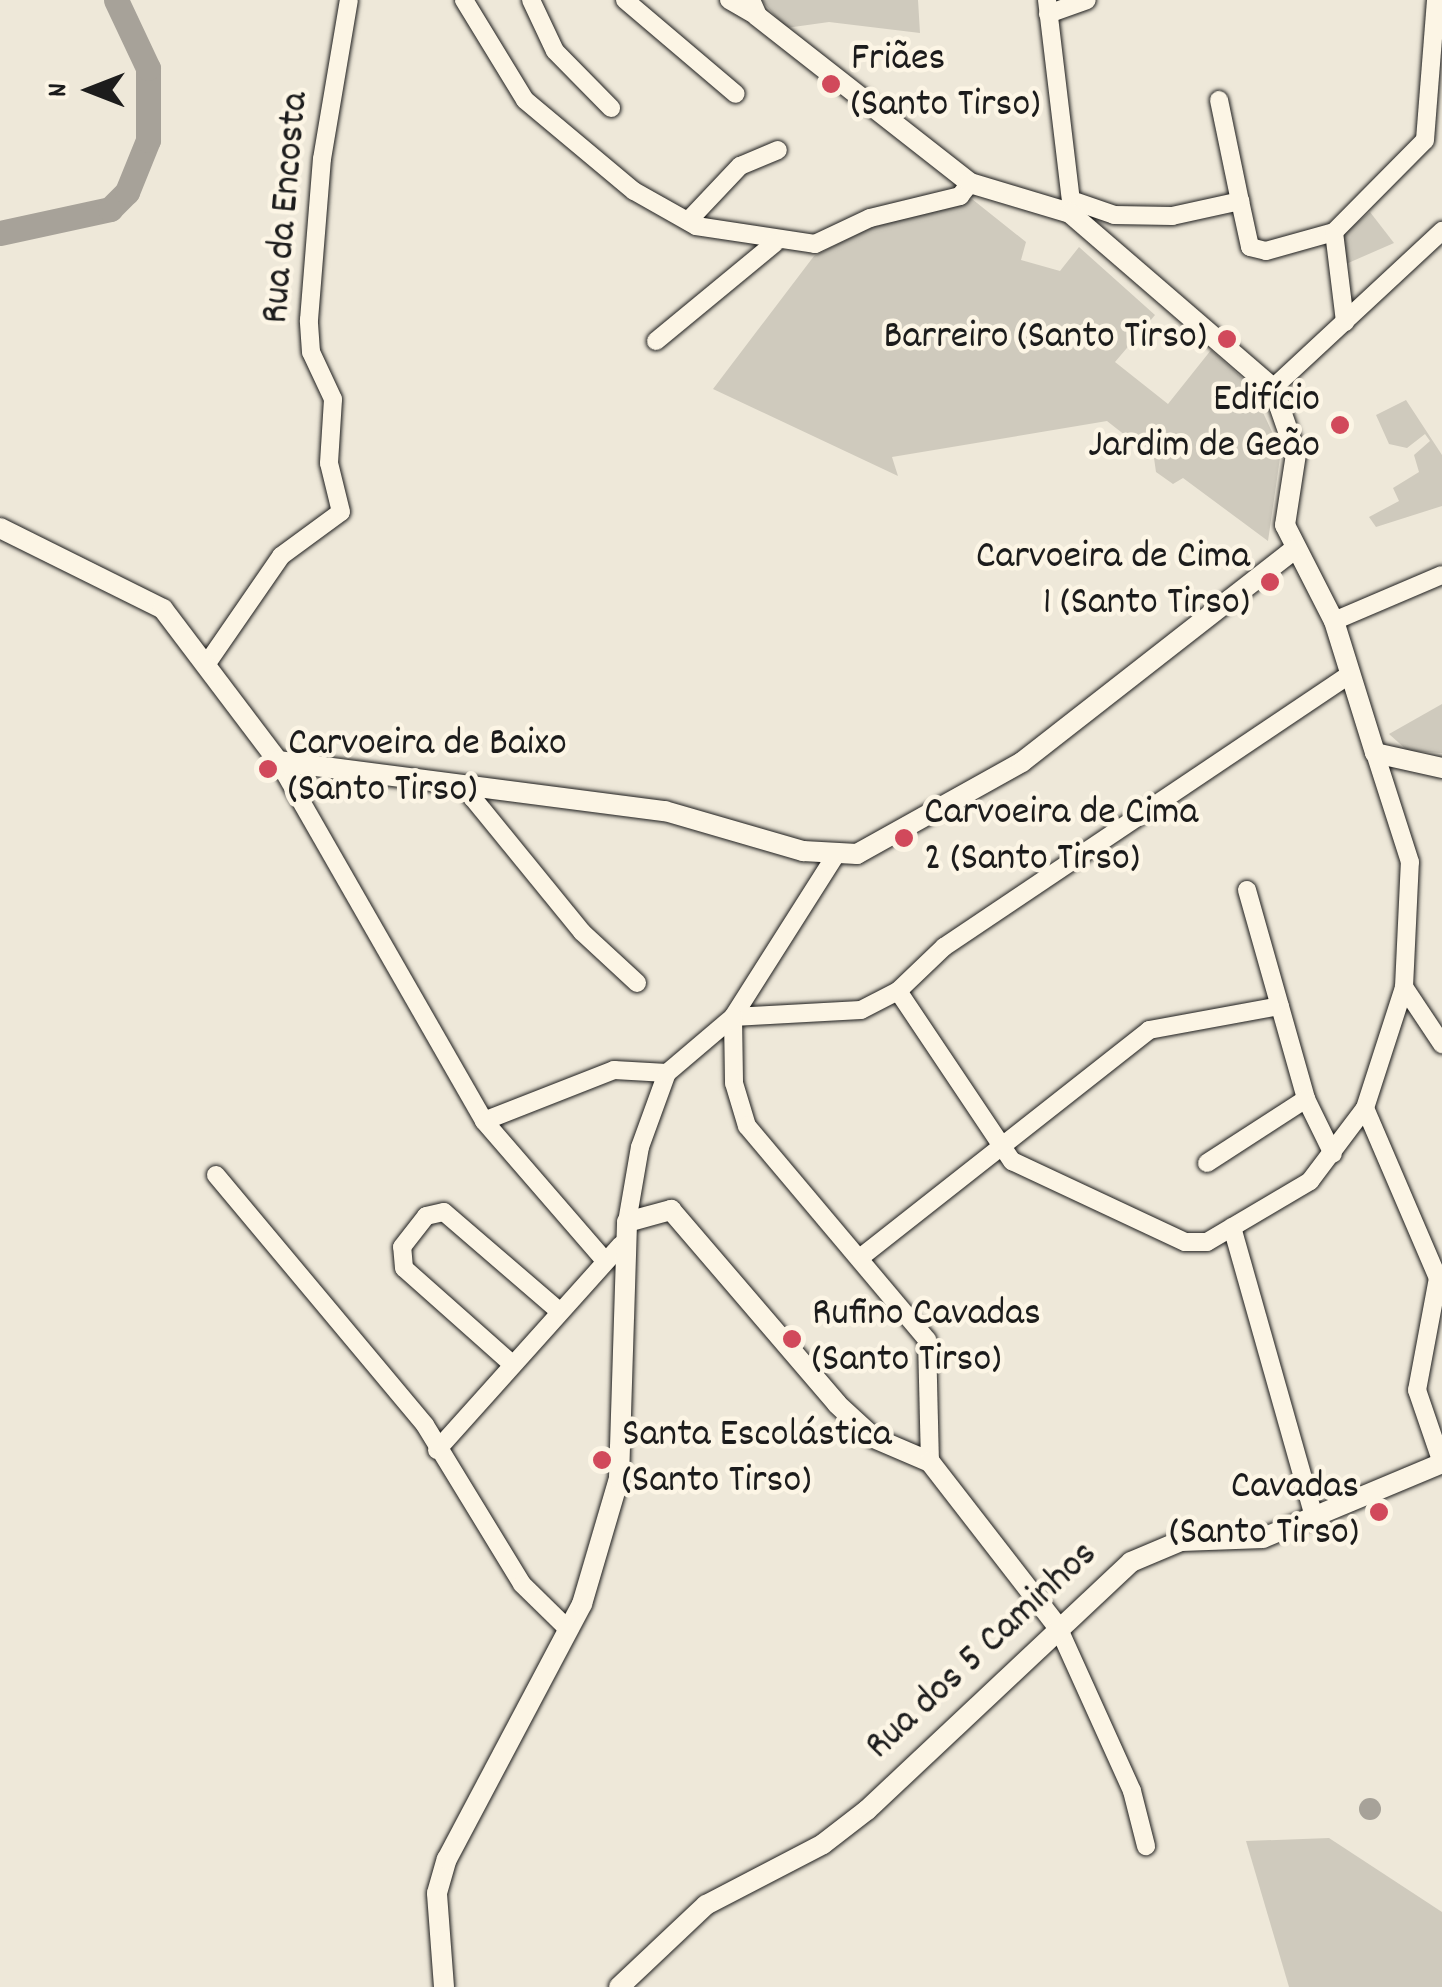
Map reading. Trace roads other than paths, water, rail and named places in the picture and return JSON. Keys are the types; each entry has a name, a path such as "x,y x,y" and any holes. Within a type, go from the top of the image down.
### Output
{"street":[{"name":"Rua da Encosta","path":"208,662 281,556 341,512 330,463 333,399 311,352 309,320 322,158 348,0"},
{"path":"464,0 525,100 634,191 688,221 775,242 815,244 870,218 960,196 970,183"},
{"path":"531,0 543,35 611,108"},
{"path":"625,0 736,94"},
{"path":"729,0 753,8 970,183 1114,215 1172,216 1240,200"},
{"path":"898,991 998,1148 1185,1242 1232,1227 1310,1182 1365,1108 1404,987 1410,862 1334,621 1294,550 1285,525 1296,454 1272,388 1074,208 1047,7 1087,0"},
{"path":"1218,100 1250,246 1266,252 1334,232 1425,140 1436,0"},
{"path":"688,221 740,166 778,150"},
{"path":"1272,388 1442,231"},
{"path":"1334,232 1345,322"},
{"path":"656,340 775,242"},
{"path":"0,528 163,609 208,662 278,761 484,1121 602,1257"},
{"path":"278,761 665,811 837,853 856,854 1022,762 1294,550"},
{"path":"1334,621 1442,575"},
{"path":"733,1017 862,1010 898,991 944,947 1352,674"},
{"path":"1374,753 1442,768"},
{"path":"463,786 582,932 637,982"},
{"path":"444,1987 437,1894 448,1859 568,1630 618,1478 622,1245 640,1147 668,1074 733,1017 837,853"},
{"path":"1248,890 1306,1099 1332,1154"},
{"path":"1404,987 1442,1044"},
{"path":"861,1257 1148,1030 1280,1006"},
{"path":"733,1017 734,1083 747,1126 861,1257 926,1340 930,1462"},
{"path":"484,1121 614,1070 668,1074"},
{"path":"1207,1163 1306,1099"},
{"path":"1365,1108 1438,1278 1417,1390 1442,1463"},
{"path":"216,1174 282,1245 437,1450 522,1584 568,1630"},
{"path":"627,1222 671,1210 837,1404 874,1438 930,1462 1058,1626 1132,1791 1146,1846"},
{"path":"512,1364 404,1268 402,1247 426,1216 444,1212 558,1310"},
{"path":"1232,1227 1315,1520"},
{"path":"437,1450 602,1257 622,1245"},
{"name":"Rua dos 5 Caminhos","path":"619,1987 706,1905 823,1844 867,1810 1058,1626 1131,1562 1181,1542 1263,1538 1315,1520 1442,1463"}],"waterway":[{"path":"0,233 110,209 127,192 148,140 148,68 116,0"}],"place":[{"name":"Friães (Santo Tirso)","path":"831,84"},
{"name":"Barreiro (Santo Tirso)","path":"1227,339"},
{"name":"Edifício Jardim de Geão","path":"1340,425"},
{"name":"Carvoeira de Cima 1 (Santo Tirso)","path":"1270,582"},
{"name":"Carvoeira de Baixo (Santo Tirso)","path":"268,769"},
{"name":"Carvoeira de Cima 2 (Santo Tirso)","path":"904,838"},
{"name":"Rufino Cavadas (Santo Tirso)","path":"792,1339"},
{"name":"Santa Escolástica (Santo Tirso)","path":"602,1460"},
{"name":"Cavadas (Santo Tirso)","path":"1379,1512"}]}
